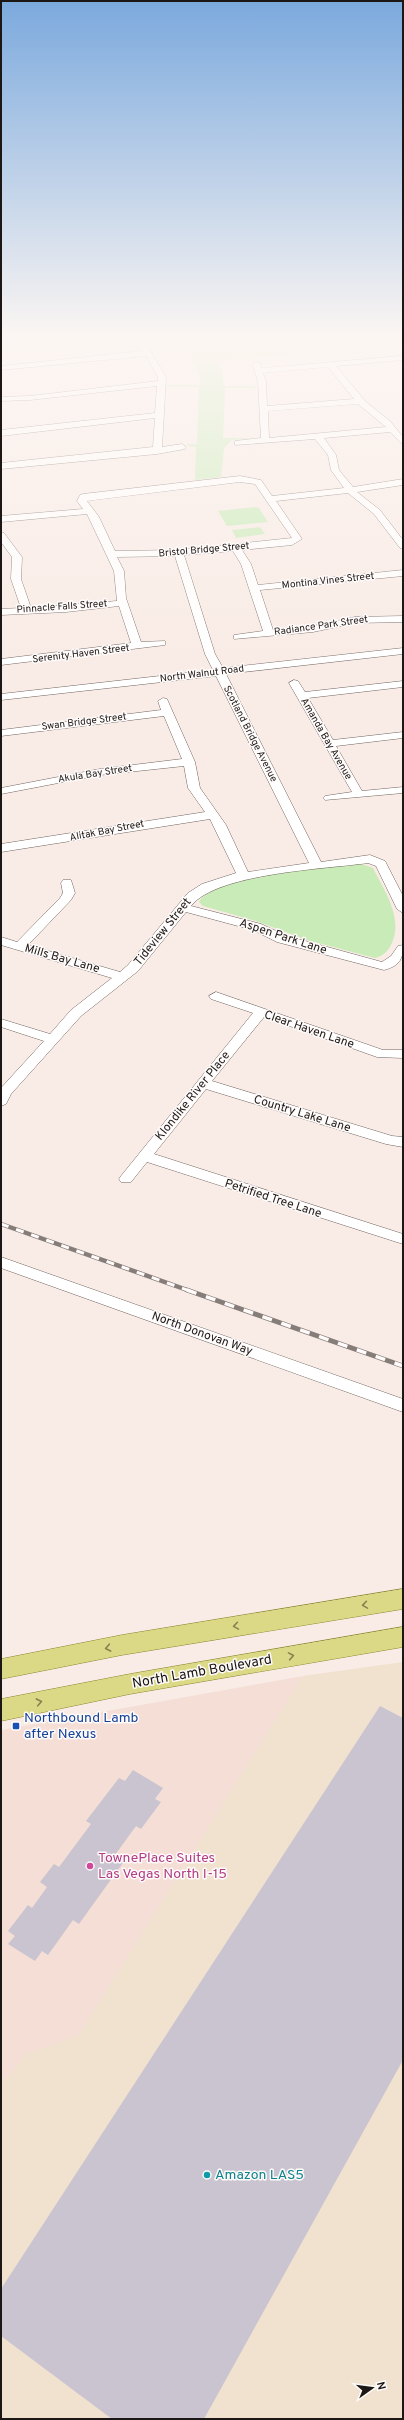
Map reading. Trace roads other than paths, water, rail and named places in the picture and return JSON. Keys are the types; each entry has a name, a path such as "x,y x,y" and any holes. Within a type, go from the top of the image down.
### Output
{"main road":[{"path":"1,1669 122,1645 403,1598"},
{"name":"North Lamb Boulevard","path":"1,1710 130,1684 403,1637"}],"street":[{"path":"1,466 170,449"},
{"path":"328,449 332,455 332,464 335,470 356,497 377,512 403,546"},
{"path":"138,647 122,603 121,578 90,511 82,501 83,497 240,478 252,479 258,482 268,499 351,490 403,482"},
{"name":"Bristol Bridge Street","path":"111,554 179,554 236,548 297,539 268,499"},
{"path":"1,519 90,511"},
{"path":"1,535 17,557 16,579 27,610"},
{"path":"236,548 246,564 269,634"},
{"name":"Scotland Bridge Avenue","path":"179,554 206,643 218,672 316,866"},
{"name":"Montina Vines Street","path":"254,588 403,573"},
{"name":"Pinnacle Falls Street","path":"1,612 66,609 122,603"},
{"name":"Radiance Park Street","path":"238,637 313,629 355,620 403,619"},
{"name":"Serenity Haven Street","path":"1,662 138,647 161,643"},
{"name":"North Walnut Road","path":"1,697 403,651"},
{"name":"Amanda Bay Avenue","path":"294,682 359,796"},
{"path":"302,696 403,684"},
{"path":"162,701 189,762 194,788 213,815 242,876"},
{"name":"Swan Bridge Street","path":"1,733 168,712"},
{"path":"329,744 403,735"},
{"name":"Akula Bay Street","path":"1,791 100,772 189,762"},
{"path":"329,798 359,796 403,790"},
{"name":"Alitak Bay Street","path":"1,848 93,834 148,823 213,815"},
{"name":"Tideview Street","path":"1,1101 5,1092 52,1040 91,1000 124,977 192,896 206,887 222,880 242,876 370,859 381,864 398,890"},
{"path":"20,946 65,900 69,893 67,882"},
{"path":"398,890 403,909"},
{"name":"Aspen Park Lane","path":"182,907 257,927 282,939 384,966 396,959 403,949"},
{"name":"Mills Bay Lane","path":"1,941 124,977"},
{"name":"Clear Haven Lane","path":"216,996 260,1014 382,1054 403,1054"},
{"name":"Klondike River Place","path":"126,1179 202,1083 260,1014"},
{"path":"1,1023 52,1040"},
{"name":"Country Lake Lane","path":"202,1083 391,1141 403,1142"},
{"name":"Petrified Tree Lane","path":"144,1156 403,1239"},
{"name":"North Donovan Way","path":"1,1262 403,1406"}],"railway":[{"path":"1,1224 190,1291"},
{"path":"187,1290 403,1366"}],"place":[{"name":"Northbound Lamb after Nexus","path":"16,1726"},
{"name":"TownePlace Suites Las Vegas North I-15","path":"90,1866"},
{"name":"Amazon LAS5","path":"207,2175"}]}
